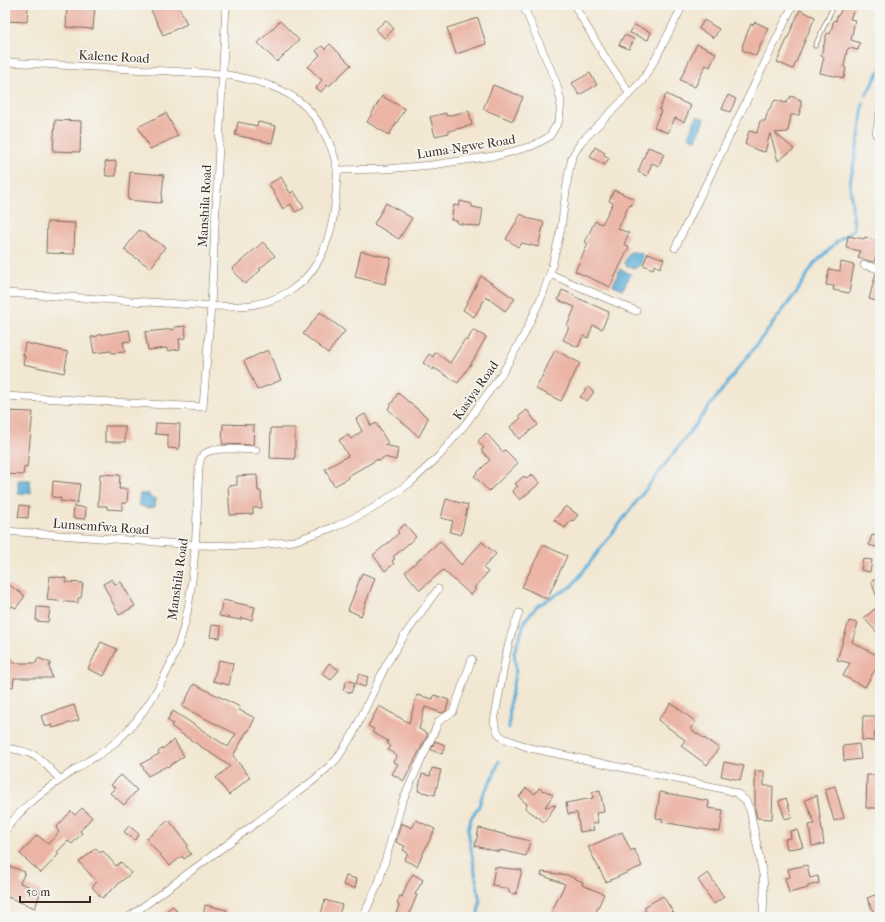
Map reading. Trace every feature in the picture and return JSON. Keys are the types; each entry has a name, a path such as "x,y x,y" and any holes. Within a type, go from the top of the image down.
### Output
{"street":[{"name":"Manshila Road","path":"5,396 203,407 211,306 226,5"},
{"name":"Luma-Ngwe Road","path":"338,170 424,166 500,155 532,146 549,137 559,121 561,101 556,82 523,5"},
{"path":"574,5 604,57 630,94"},
{"name":"Kasiya Road","path":"195,545 251,546 294,541 337,526 365,512 410,483 444,450 467,422 503,372 524,335 542,296 550,274 561,229 572,157 581,142 642,81 656,58 683,5"},
{"path":"675,248 793,5"},
{"name":"Kalene Road","path":"5,62 222,74 257,80 279,88 300,102 316,119 326,137 338,170"},
{"path":"876,134 880,112"},
{"path":"5,293 243,307 270,301 291,290 308,275 322,255 330,234 335,206 338,170"},
{"path":"864,265 880,269"},
{"path":"550,274 636,310"},
{"name":"Manshila Road","path":"5,831 12,821 29,804 60,780 111,746 137,720 159,687 177,648 188,609 195,545 199,466 202,456 208,451 256,450"},
{"name":"Lunsemfwa Road","path":"5,531 195,545"},
{"path":"129,917 314,780 336,760 353,734 386,665 404,636 438,589"},
{"path":"519,613 506,655 498,698 494,722 498,733 503,738 530,748 728,790 738,794 746,801 750,810 760,860 764,890 763,917"},
{"path":"363,917 379,882 402,802 439,721 453,712 472,659"},
{"path":"5,748 31,753 42,760 60,780"}],"lane":[{"path":"815,46 834,5"}],"water":[{"path":"697,116 705,119 696,140 688,136"},
{"path":"630,252 642,254 642,262 635,268 627,266 624,263"},
{"path":"620,269 631,274 623,289 613,285"},
{"path":"18,480 30,480 31,493 18,494"},
{"path":"140,494 149,494 150,498 156,499 155,507 147,508 138,505"}],"building":[{"path":"5,5 28,5 27,22 5,21"},
{"path":"67,5 95,5 93,29 66,27"},
{"path":"156,5 178,5 187,24 163,35 150,8"},
{"path":"844,5 856,5 850,19 855,20 851,40 860,43 858,50 849,48 847,50 844,78 820,73 824,57 821,56 827,33 830,34 834,20 836,21 837,16"},
{"path":"800,10 815,17 793,69 777,62"},
{"path":"478,18 486,44 456,54 447,28"},
{"path":"386,20 394,29 384,38 376,29"},
{"path":"704,20 719,29 714,38 699,29"},
{"path":"280,21 299,40 277,62 258,43"},
{"path":"755,22 768,28 756,56 742,50 742,46 751,24 753,25"},
{"path":"634,25 651,32 648,40 630,33"},
{"path":"624,35 634,39 629,49 619,45"},
{"path":"330,44 351,65 321,92 316,88 322,80 308,67 320,55 316,51 322,46 325,49"},
{"path":"697,44 716,53 710,67 706,65 695,87 680,80"},
{"path":"590,73 597,85 579,95 572,83"},
{"path":"493,85 523,97 513,121 483,109"},
{"path":"666,94 691,106 684,122 675,118 668,133 654,127"},
{"path":"728,95 736,99 730,112 722,109"},
{"path":"382,96 405,109 389,135 367,122"},
{"path":"791,96 801,100 799,115 791,115 788,132 775,133 794,149 778,161 770,133 765,152 745,144 749,131 757,133 760,121 765,121 768,111 775,100 786,103"},
{"path":"469,111 472,125 435,136 430,117 446,113 446,116"},
{"path":"166,113 178,136 150,149 138,127"},
{"path":"55,120 81,121 80,152 53,151"},
{"path":"238,122 257,126 258,122 276,126 272,143 235,135"},
{"path":"595,147 605,153 604,155 609,158 605,165 590,157"},
{"path":"648,147 664,153 659,166 652,163 647,176 638,172"},
{"path":"116,161 116,176 106,176 105,162"},
{"path":"130,172 164,175 161,203 128,200"},
{"path":"281,177 290,193 294,191 304,208 295,212 291,204 283,209 269,184"},
{"path":"614,190 634,199 631,206 629,205 618,229 629,233 624,244 629,247 610,287 575,271 588,244 585,242 595,221 602,224 613,203 609,201"},
{"path":"460,201 472,204 472,207 483,209 480,227 457,223 457,221 451,220 454,205 459,206"},
{"path":"386,203 412,218 399,239 374,224"},
{"path":"521,214 530,219 544,222 538,247 522,243 518,247 506,239"},
{"path":"47,222 75,223 74,254 46,253"},
{"path":"139,230 165,247 151,268 124,250"},
{"path":"848,236 864,239 865,237 880,242 880,257 876,256 874,262 858,258 860,251 846,248"},
{"path":"263,242 275,256 259,269 261,270 245,284 232,269"},
{"path":"361,251 391,258 385,284 355,277"},
{"path":"648,253 664,259 660,268 655,265 653,269 643,265"},
{"path":"841,262 854,265 849,293 833,290 834,286 826,285 829,269 840,271"},
{"path":"876,273 880,274 880,302 869,299"},
{"path":"481,276 515,299 505,311 486,297 474,317 463,310"},
{"path":"562,290 609,312 602,329 593,325 588,338 583,336 578,347 563,340 575,307 558,300"},
{"path":"320,312 345,331 328,353 303,334"},
{"path":"185,326 186,338 179,339 180,349 167,351 167,348 148,350 145,332 175,329 174,327"},
{"path":"129,330 131,341 123,342 125,352 112,353 111,351 94,353 91,337"},
{"path":"473,330 486,337 458,383 423,363 429,354 433,357 435,352 450,363 465,339 467,341"},
{"path":"25,343 68,352 64,373 23,364 25,356 23,355"},
{"path":"268,350 281,380 257,390 244,361"},
{"path":"555,350 580,363 561,401 536,389"},
{"path":"588,387 594,392 587,401 580,397"},
{"path":"398,393 428,418 419,437 388,409"},
{"path":"527,410 538,425 519,439 510,427 521,418 519,416"},
{"path":"5,411 33,412 27,468 24,467 23,475 5,474"},
{"path":"365,414 371,426 376,423 388,443 384,445 398,448 396,460 384,457 379,461 378,459 348,476 349,478 334,486 325,469 348,456 339,440 348,435 351,439 362,431 356,419"},
{"path":"156,423 180,424 179,449 168,448 168,435 155,434"},
{"path":"223,424 254,425 253,445 222,444"},
{"path":"105,426 125,426 125,442 105,442"},
{"path":"271,428 295,428 295,459 270,458"},
{"path":"486,433 503,452 505,450 518,463 489,491 474,476 490,460 481,450 484,448 478,441"},
{"path":"100,474 120,475 119,489 128,489 127,503 122,503 122,510 107,509 107,506 98,506"},
{"path":"532,474 540,483 520,500 512,491 518,486 515,484 524,476 527,479"},
{"path":"257,475 258,491 261,491 262,508 253,508 253,514 230,515 228,486 237,485 237,476"},
{"path":"53,481 80,484 77,503 60,501 61,498 52,497"},
{"path":"446,499 468,505 461,535 450,532 453,521 441,518"},
{"path":"20,505 29,506 28,518 18,517"},
{"path":"74,506 86,508 85,519 73,518"},
{"path":"566,506 578,515 573,521 571,520 565,528 554,520"},
{"path":"405,524 416,537 393,557 395,559 392,561 394,564 385,571 373,555 399,533 397,531"},
{"path":"872,535 880,537 880,548 869,545"},
{"path":"440,541 461,565 482,542 496,554 483,568 488,572 474,588 476,589 471,595 443,570 420,590 405,572"},
{"path":"543,545 567,556 547,599 522,587"},
{"path":"863,559 872,560 870,572 861,570"},
{"path":"362,573 375,578 361,616 348,610"},
{"path":"50,576 66,578 65,582 83,583 81,598 78,598 78,603 47,600"},
{"path":"880,578 880,602 879,603 871,581"},
{"path":"112,579 115,584 121,582 135,606 119,615 103,584"},
{"path":"5,582 25,596 16,608 12,606 5,615"},
{"path":"223,600 255,607 252,620 241,618 241,620 219,616"},
{"path":"37,607 50,608 48,622 36,621"},
{"path":"876,608 880,613 880,636 864,618"},
{"path":"849,621 858,623 852,642 880,657 880,675 875,670 865,687 843,676 850,663 837,660"},
{"path":"212,625 221,626 220,638 210,637"},
{"path":"101,642 117,649 104,676 88,669"},
{"path":"38,658 51,663 49,666 52,678 14,678 13,687 5,686 5,659 12,659 13,663 36,663"},
{"path":"219,660 233,663 229,685 213,681"},
{"path":"329,663 339,670 331,680 322,674"},
{"path":"359,674 368,677 365,687 356,684"},
{"path":"347,680 355,683 351,693 343,690"},
{"path":"194,684 240,707 239,710 255,718 233,756 250,777 229,795 216,778 230,766 171,726 173,724 167,720 173,711 228,747 236,734 182,707"},
{"path":"417,695 433,699 434,695 449,700 446,711 442,713 425,707 419,729 428,734 404,781 392,774 398,764 393,762 397,756 388,750 391,746 387,743 388,741 372,732 374,729 368,726 379,706 409,723"},
{"path":"671,703 696,722 690,729 719,748 707,765 681,746 685,740 658,720"},
{"path":"74,705 79,720 53,728 52,725 45,727 41,716"},
{"path":"863,716 875,716 880,718 880,731 875,731 874,741 862,740"},
{"path":"174,740 184,756 168,767 167,766 148,776 141,764 159,754 158,752"},
{"path":"435,741 445,745 442,754 431,750"},
{"path":"859,744 861,759 844,761 843,746"},
{"path":"724,762 744,766 740,780 721,776"},
{"path":"432,768 441,770 435,795 418,791 422,774 430,776"},
{"path":"755,771 764,771 764,786 773,786 772,819 757,818 755,809"},
{"path":"121,775 137,790 124,805 110,793 115,788 111,785"},
{"path":"867,775 880,775 880,808 866,808"},
{"path":"835,786 844,818 834,821 825,789"},
{"path":"526,788 535,794 539,788 553,795 545,807 556,805 544,822 525,808 527,804 519,797"},
{"path":"600,790 604,812 596,813 598,823 592,824 594,830 580,832 577,813 568,814 566,803 593,798 592,792"},
{"path":"660,792 709,801 708,808 723,810 720,832 662,822 662,819 656,818"},
{"path":"817,795 824,844 812,846 809,825 815,824 805,800"},
{"path":"786,798 792,817 785,819 779,801"},
{"path":"82,808 92,817 80,831 82,833 72,844 68,841 57,852 59,854 41,873 20,854 37,835 48,844 59,832 56,828 71,811 75,815"},
{"path":"169,820 188,845 186,847 191,854 184,859 182,856 170,866 146,839"},
{"path":"416,820 435,829 417,866 404,860 408,853 403,850 405,846 396,842 401,823 412,828"},
{"path":"129,826 139,834 135,840 124,832"},
{"path":"479,828 530,841 526,856 475,846"},
{"path":"797,830 803,847 787,849 785,839 791,838 790,831"},
{"path":"622,832 631,851 634,849 642,866 606,882 588,847"},
{"path":"96,848 100,853 103,851 116,866 121,862 131,873 102,898 92,887 97,882 79,862"},
{"path":"807,865 810,878 818,876 819,883 808,886 808,888 789,893 785,878 790,877 788,869"},
{"path":"9,866 25,872 20,883 41,891 35,908 5,896 5,876"},
{"path":"495,867 522,870 516,894 509,893 509,889 499,888 499,886 492,885"},
{"path":"542,872 567,875 583,882 582,885 604,894 594,917 549,917 565,884 541,875"},
{"path":"708,873 724,897 714,904 698,880"},
{"path":"413,874 423,880 415,894 417,895 408,917 395,917 400,896 402,897"},
{"path":"346,876 357,879 355,888 343,885"},
{"path":"880,893 880,911 874,914 867,898"},
{"path":"663,896 676,917 634,917 646,910 644,907"},
{"path":"325,900 342,905 338,917 320,917"},
{"path":"205,905 227,910 225,917 203,917"},
{"path":"173,906 181,917 158,917"}],"waterway":[{"path":"866,95 880,70"},
{"path":"509,728 510,701 516,669 514,652 526,619 537,606 572,586 796,293 814,264 838,241 854,229 850,183 860,132 863,102"},
{"path":"477,917 480,903 468,830 471,818 479,806 482,796 493,777 499,761"}]}
